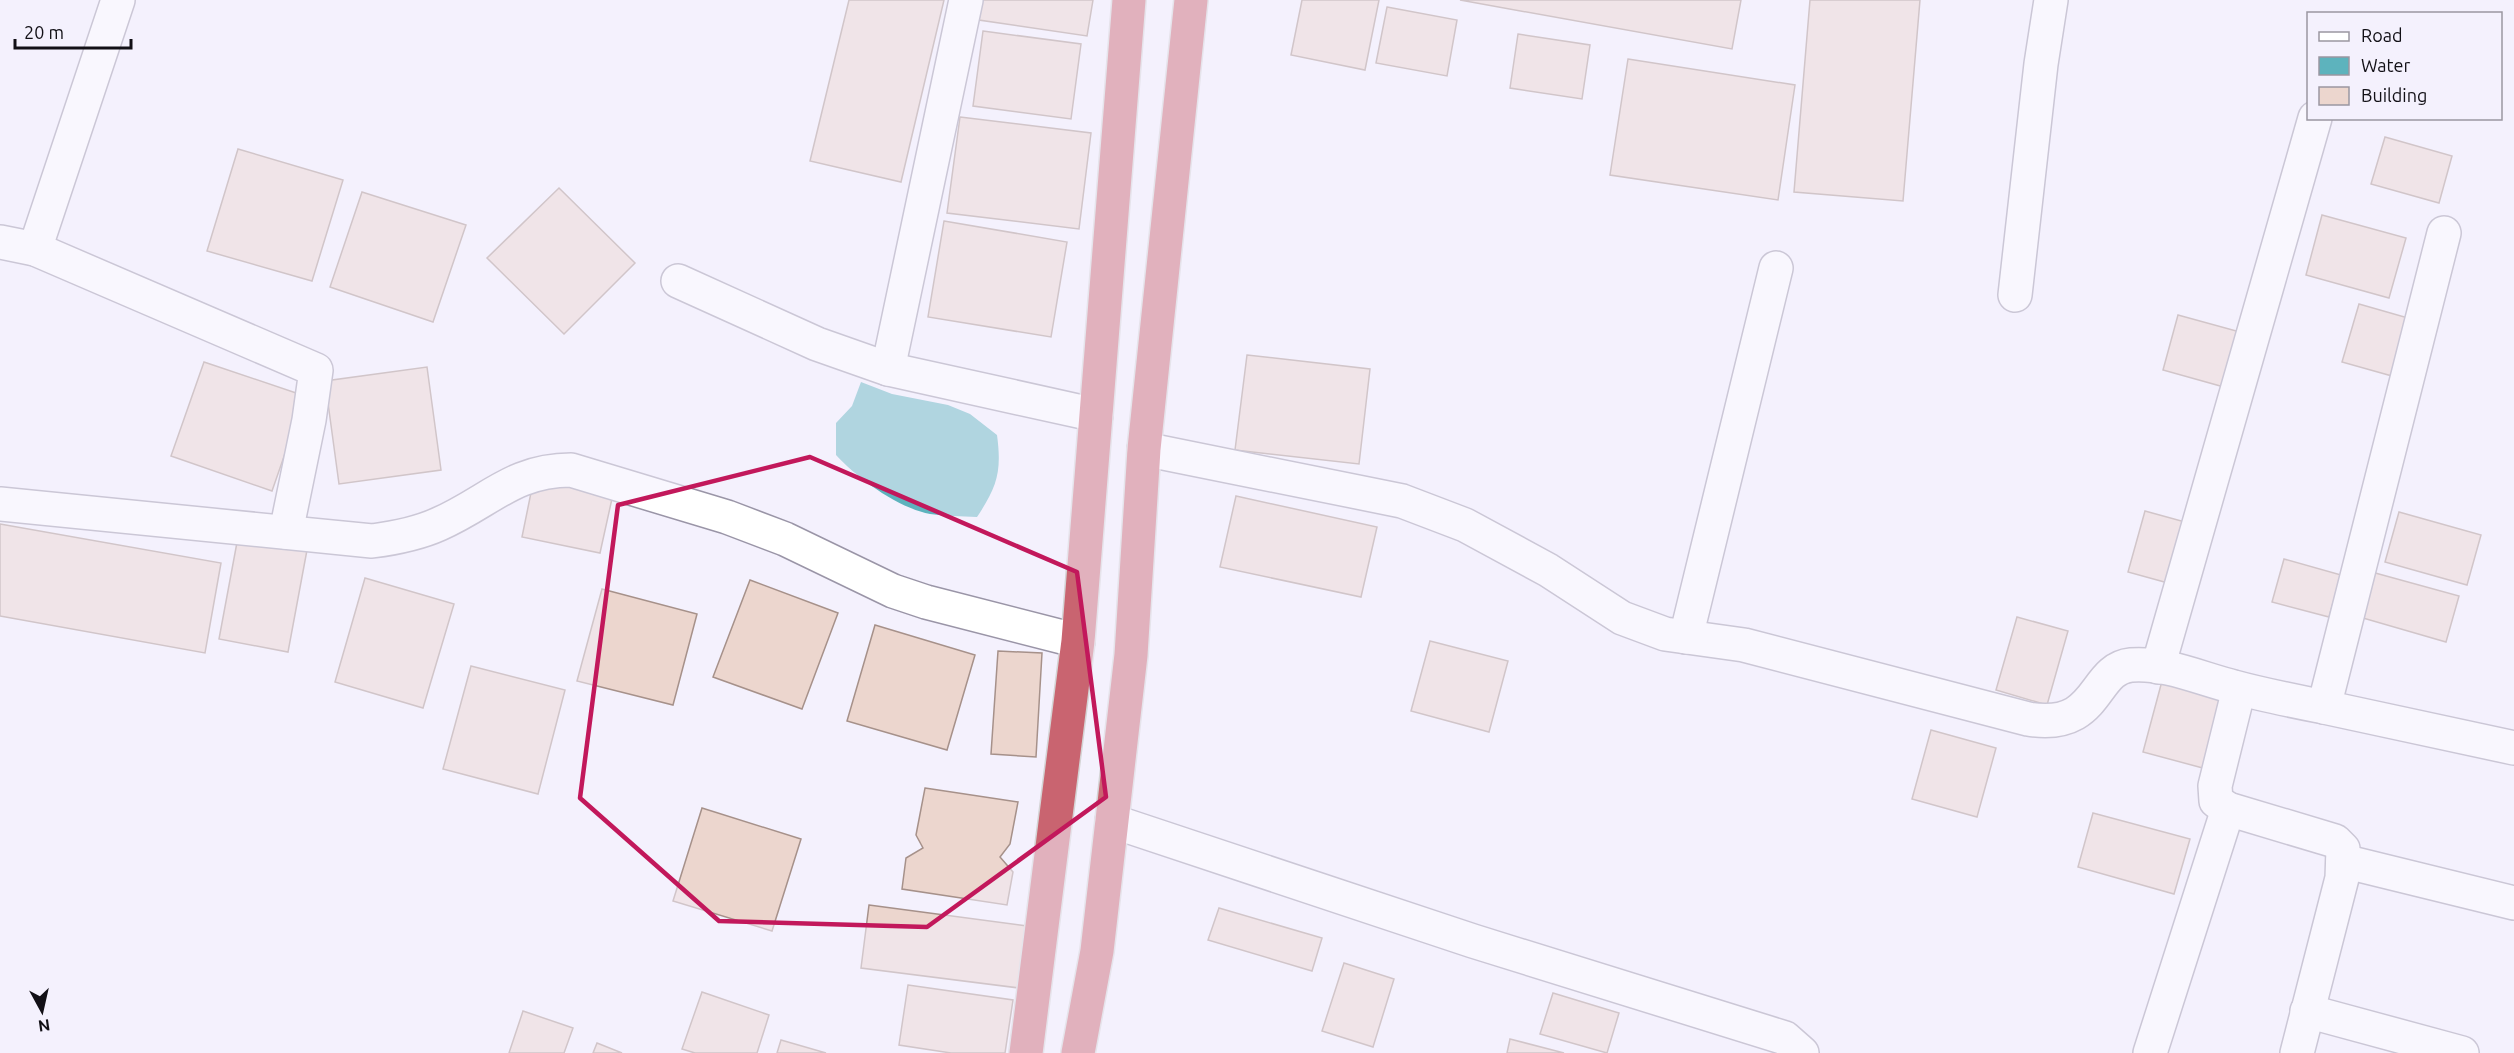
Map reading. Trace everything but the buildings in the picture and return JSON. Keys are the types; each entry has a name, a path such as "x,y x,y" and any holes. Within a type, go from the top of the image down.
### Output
{"highway":[{"path":"1026,1053 1078,641 1129,0"},
{"path":"1078,1053 1097,951 1131,655 1144,449 1191,0"}],"street":[{"path":"35,249 118,0"},
{"path":"888,369 966,0"},
{"path":"2015,295 2041,64 2051,0"},
{"path":"2158,667 2314,120"},
{"path":"2324,707 2444,233"},
{"path":"0,242 35,249 316,370 309,420 286,532"},
{"path":"1686,637 1776,268"},
{"path":"678,281 818,344 888,369 1096,415"},
{"path":"1144,449 1402,501 1475,530 1548,570 1622,618 1665,634 1743,645 2041,721 2071,717 2081,711 2114,672 2129,665 2158,667 2239,688 2514,748"},
{"path":"0,504 372,541 405,537 440,524 528,475 546,470 572,470 727,517 785,539 893,591 1078,641"},
{"path":"2239,688 2215,786 2216,801 2228,809 2335,841 2343,849 2342,878 2297,1053"},
{"path":"2150,1053 2228,809"},
{"path":"1112,820 1473,941 1785,1038 1802,1053"},
{"path":"2343,861 2514,903"},
{"path":"2307,1011 2462,1053"}],"highlighted area":[{"path":"810,457 1077,572 1106,797 927,927 719,921 580,798 618,505"}],"water":[{"path":"861,382 892,394 948,405 970,414 997,435 999,459 996,479 977,517 947,516 918,511 879,491 836,455 836,423 852,406"}]}
